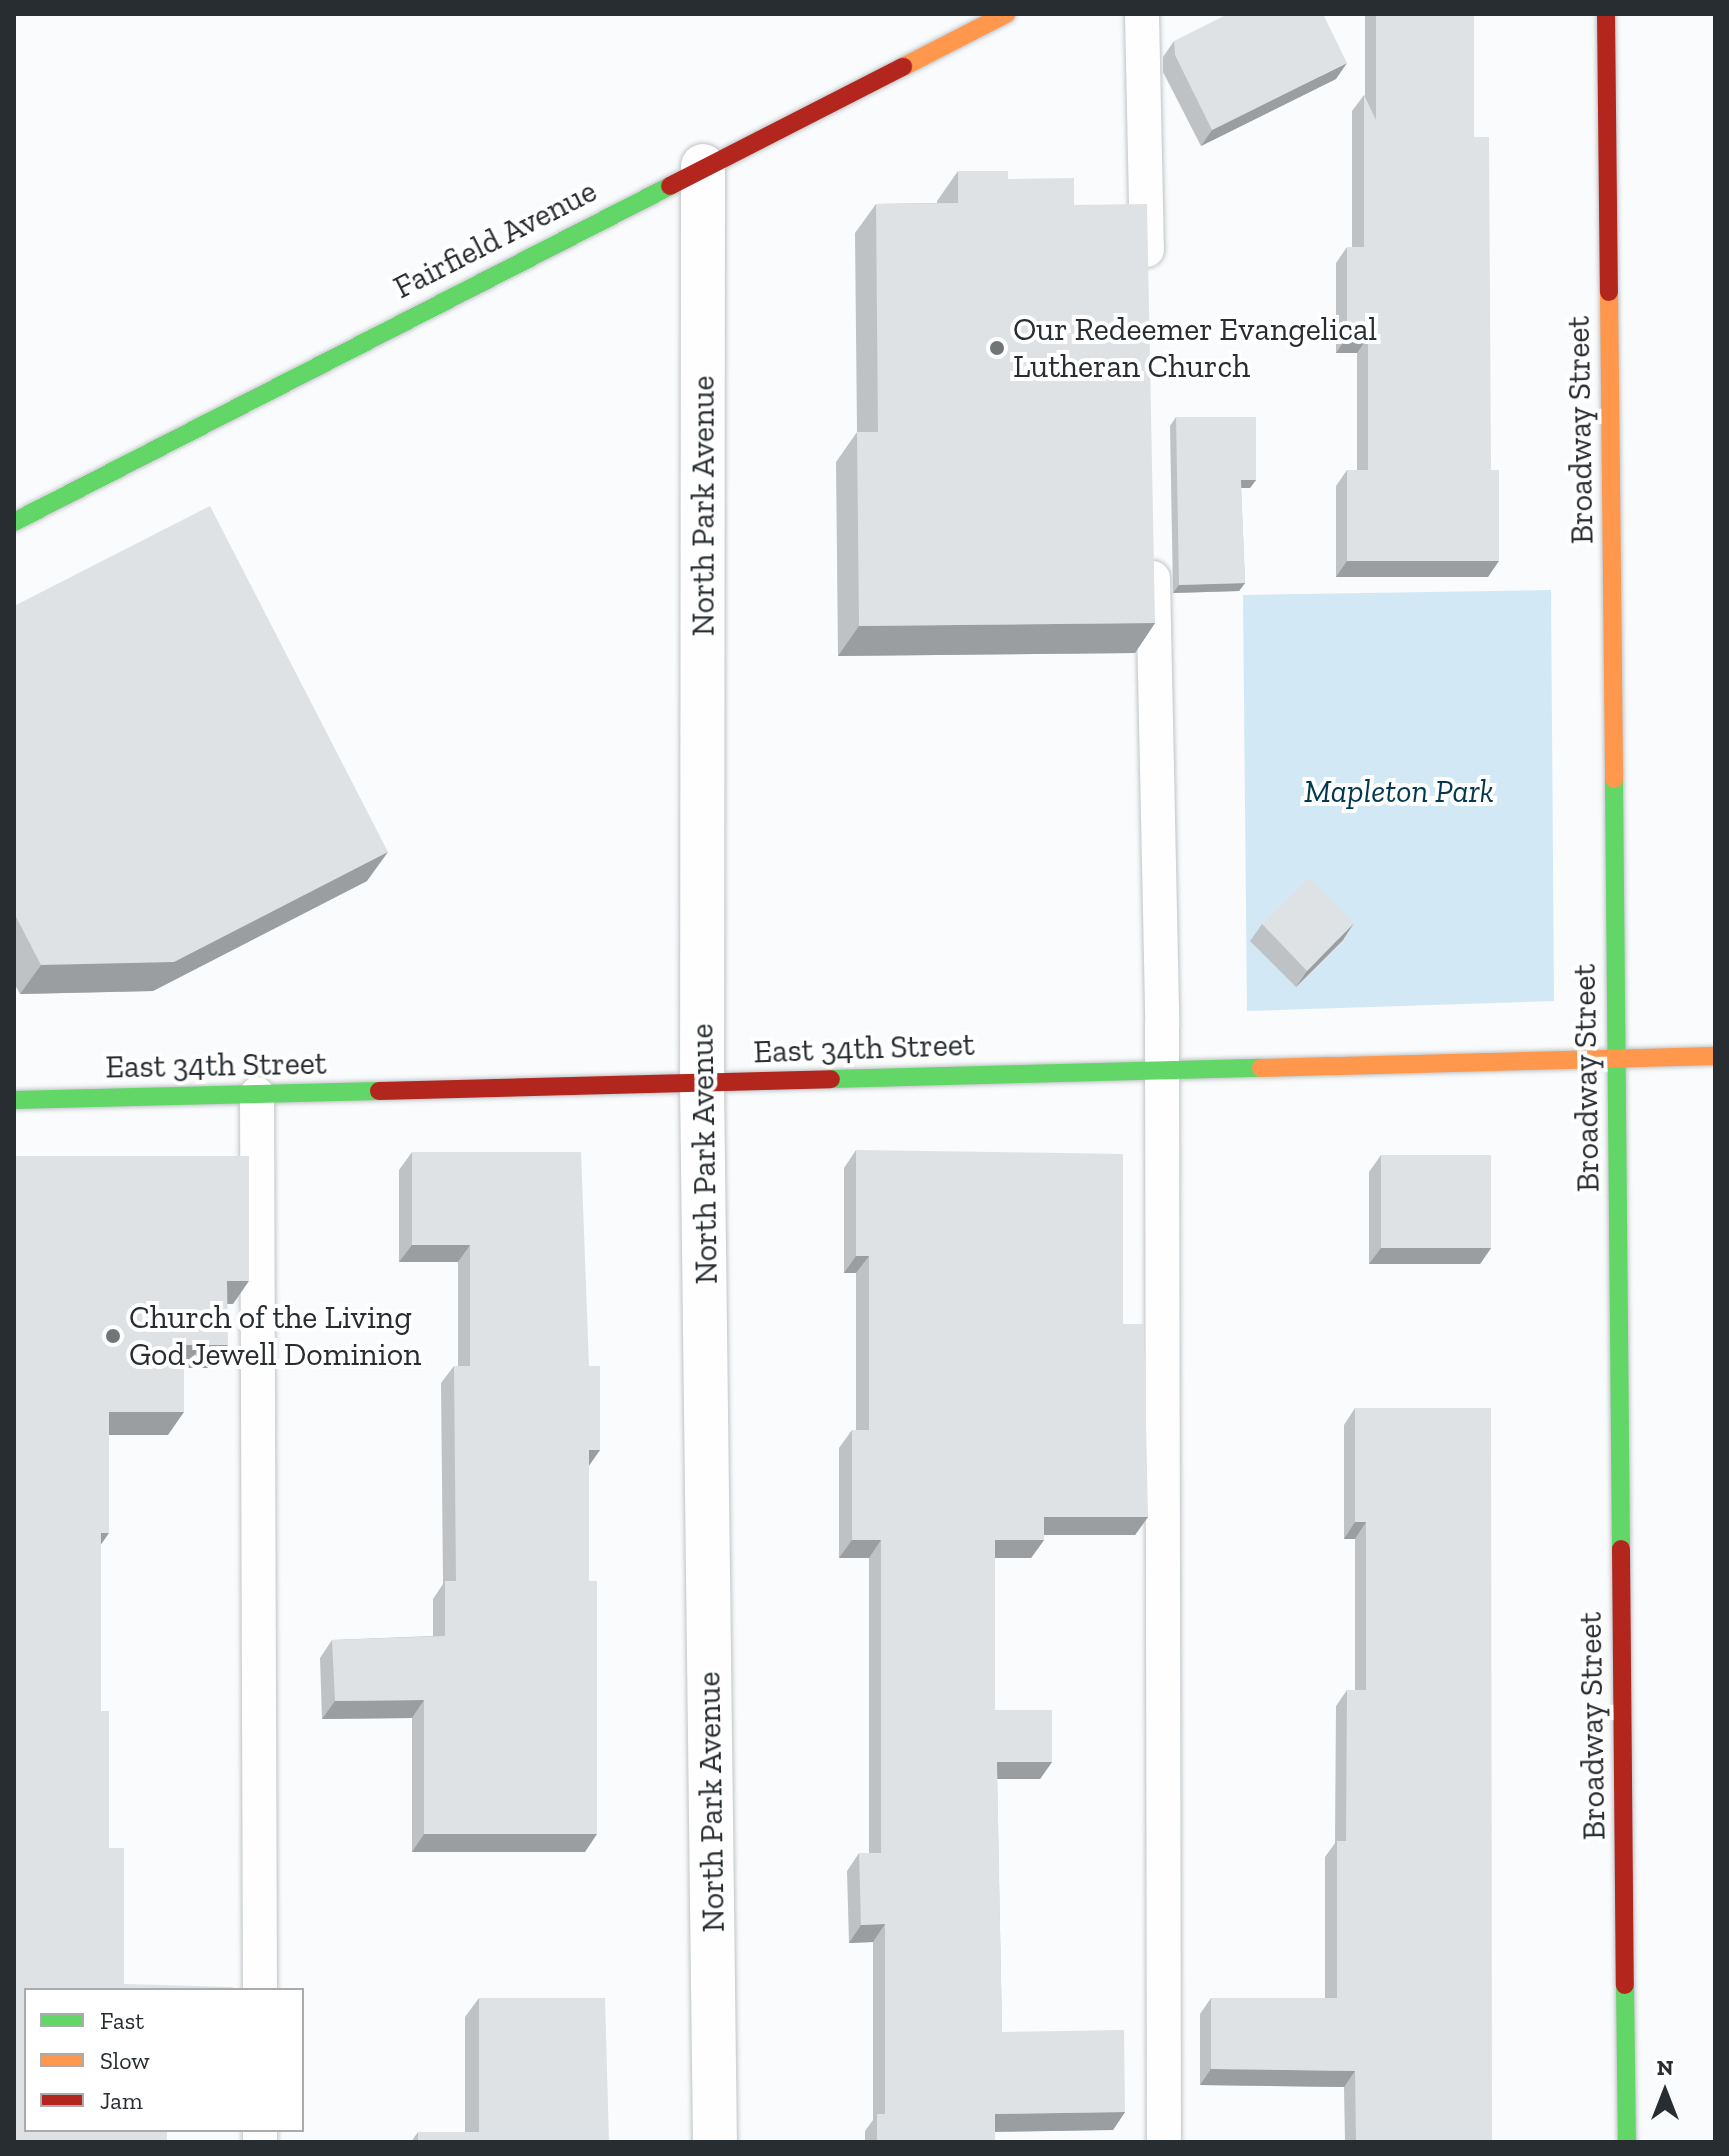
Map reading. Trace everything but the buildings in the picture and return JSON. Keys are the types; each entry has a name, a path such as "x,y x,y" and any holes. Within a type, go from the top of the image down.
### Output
{"street":[{"name":"Fairfield Avenue","path":"14,522 703,166 1006,14"},
{"name":"Broadway Street","path":"1606,14 1627,2142"},
{"name":"North Park Avenue","path":"703,166 702,1083 715,2142"},
{"name":"East 34th Street","path":"14,1100 1715,1056"}],"lane":[{"path":"1142,14 1147,284"},
{"path":"1153,550 1162,1069 1164,2142"},
{"path":"257,1094 260,1988"}],"green space":[{"name":"Mapleton Park","path":"1551,590 1554,1001 1247,1011 1243,595"}],"traffic: fast":[{"path":"14,522 670,186"},
{"path":"1614,779 1621,1549"},
{"path":"831,1079 1261,1068"},
{"path":"14,1100 379,1091"},
{"path":"1625,1985 1627,2142"}],"traffic: slow":[{"path":"903,67 1006,14"},
{"path":"1609,292 1614,779"},
{"path":"1261,1068 1715,1056"}],"traffic: jam":[{"path":"1606,14 1609,292"},
{"path":"670,186 903,67"},
{"path":"379,1091 831,1079"},
{"path":"1621,1549 1625,1985"}],"place":[{"name":"Our Redeemer Evangelical Lutheran Church","path":"997,348"},
{"name":"Church of the Living God Jewell Dominion","path":"113,1336"}]}
